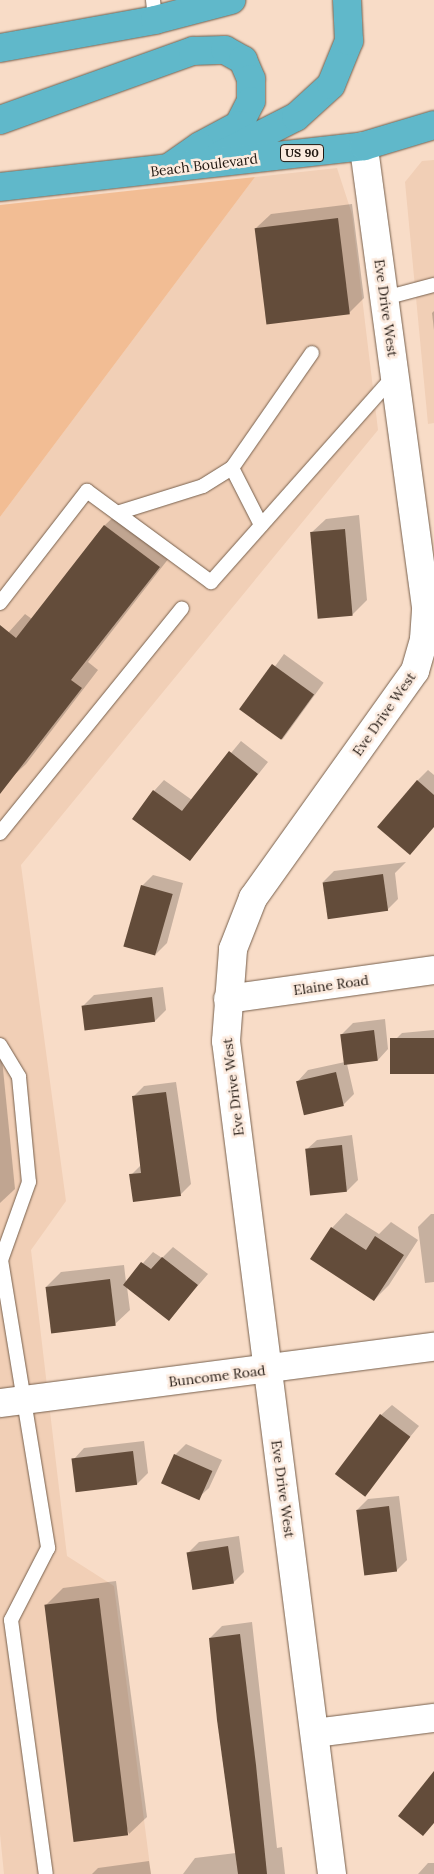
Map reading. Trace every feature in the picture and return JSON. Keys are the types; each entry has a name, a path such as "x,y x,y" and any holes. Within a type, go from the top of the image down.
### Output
{"highway":[{"path":"0,48 154,10 231,0"},
{"path":"198,167 296,117 331,85 349,40 347,0"},
{"path":"0,120 193,51 225,50 243,60 252,79 251,101 239,126 200,146 168,169"},
{"name":"Beach Boulevard","path":"0,187 198,167 364,146 434,124"},
{"path":"0,193 49,183"}],"street":[{"name":"Eve Drive West","path":"332,1874 266,1370 226,1041 233,949 239,928 253,898 415,672 430,606 395,374 364,146"},
{"name":"Elaine Road","path":"228,999 434,970"},
{"name":"Buncome Road","path":"13,1401 266,1370 434,1346"},
{"path":"315,1733 434,1718"}],"lane":[{"path":"385,298 434,284"},
{"path":"117,513 203,486 232,468 312,353"},
{"path":"0,603 87,492 210,582 395,374"},
{"path":"232,468 261,525"},
{"path":"0,833 182,608"},
{"path":"0,1045 19,1077 29,1182 1,1260 13,1401 48,1548 11,1620 46,1874"}],"shaded area":[{"path":"434,160 434,423 428,424 405,182 422,161"},
{"path":"337,168 352,214 378,430 21,865 66,1201 31,1250 67,1556 114,1586 151,1874 4,1874 0,1834 0,517 255,177"},
{"path":"255,177 0,517 0,205"}],"building":[{"path":"338,218 350,314 266,325 255,228"},
{"path":"104,525 160,567 71,680 82,688 0,794 0,625 16,638"},
{"path":"345,529 353,616 318,619 310,532"},
{"path":"272,664 314,695 281,740 239,709"},
{"path":"229,751 258,774 190,861 132,819 153,790 182,811"},
{"path":"417,780 434,795 434,827 410,855 377,827"},
{"path":"383,874 388,911 328,919 323,882"},
{"path":"141,885 173,894 155,956 123,947"},
{"path":"152,997 155,1022 85,1030 82,1006"},
{"path":"374,1030 378,1061 344,1065 340,1034"},
{"path":"390,1038 434,1038 434,1074 390,1074"},
{"path":"336,1072 344,1106 304,1115 296,1081"},
{"path":"166,1092 181,1196 133,1202 129,1174 141,1173 132,1096"},
{"path":"342,1145 347,1192 310,1196 305,1149"},
{"path":"331,1227 366,1250 375,1236 404,1255 374,1301 310,1259"},
{"path":"162,1257 198,1285 169,1321 123,1285 141,1262 151,1269"},
{"path":"110,1279 116,1326 51,1334 45,1287"},
{"path":"380,1414 410,1437 365,1497 335,1474"},
{"path":"133,1451 137,1485 76,1492 71,1459"},
{"path":"174,1454 212,1471 199,1500 161,1483"},
{"path":"389,1506 397,1572 364,1576 356,1510"},
{"path":"228,1546 234,1584 192,1590 187,1553"},
{"path":"99,1598 128,1835 74,1842 44,1605"},
{"path":"240,1634 267,1874 238,1874 217,1720 209,1638"},
{"path":"434,1771 434,1823 423,1836 398,1816"}]}
